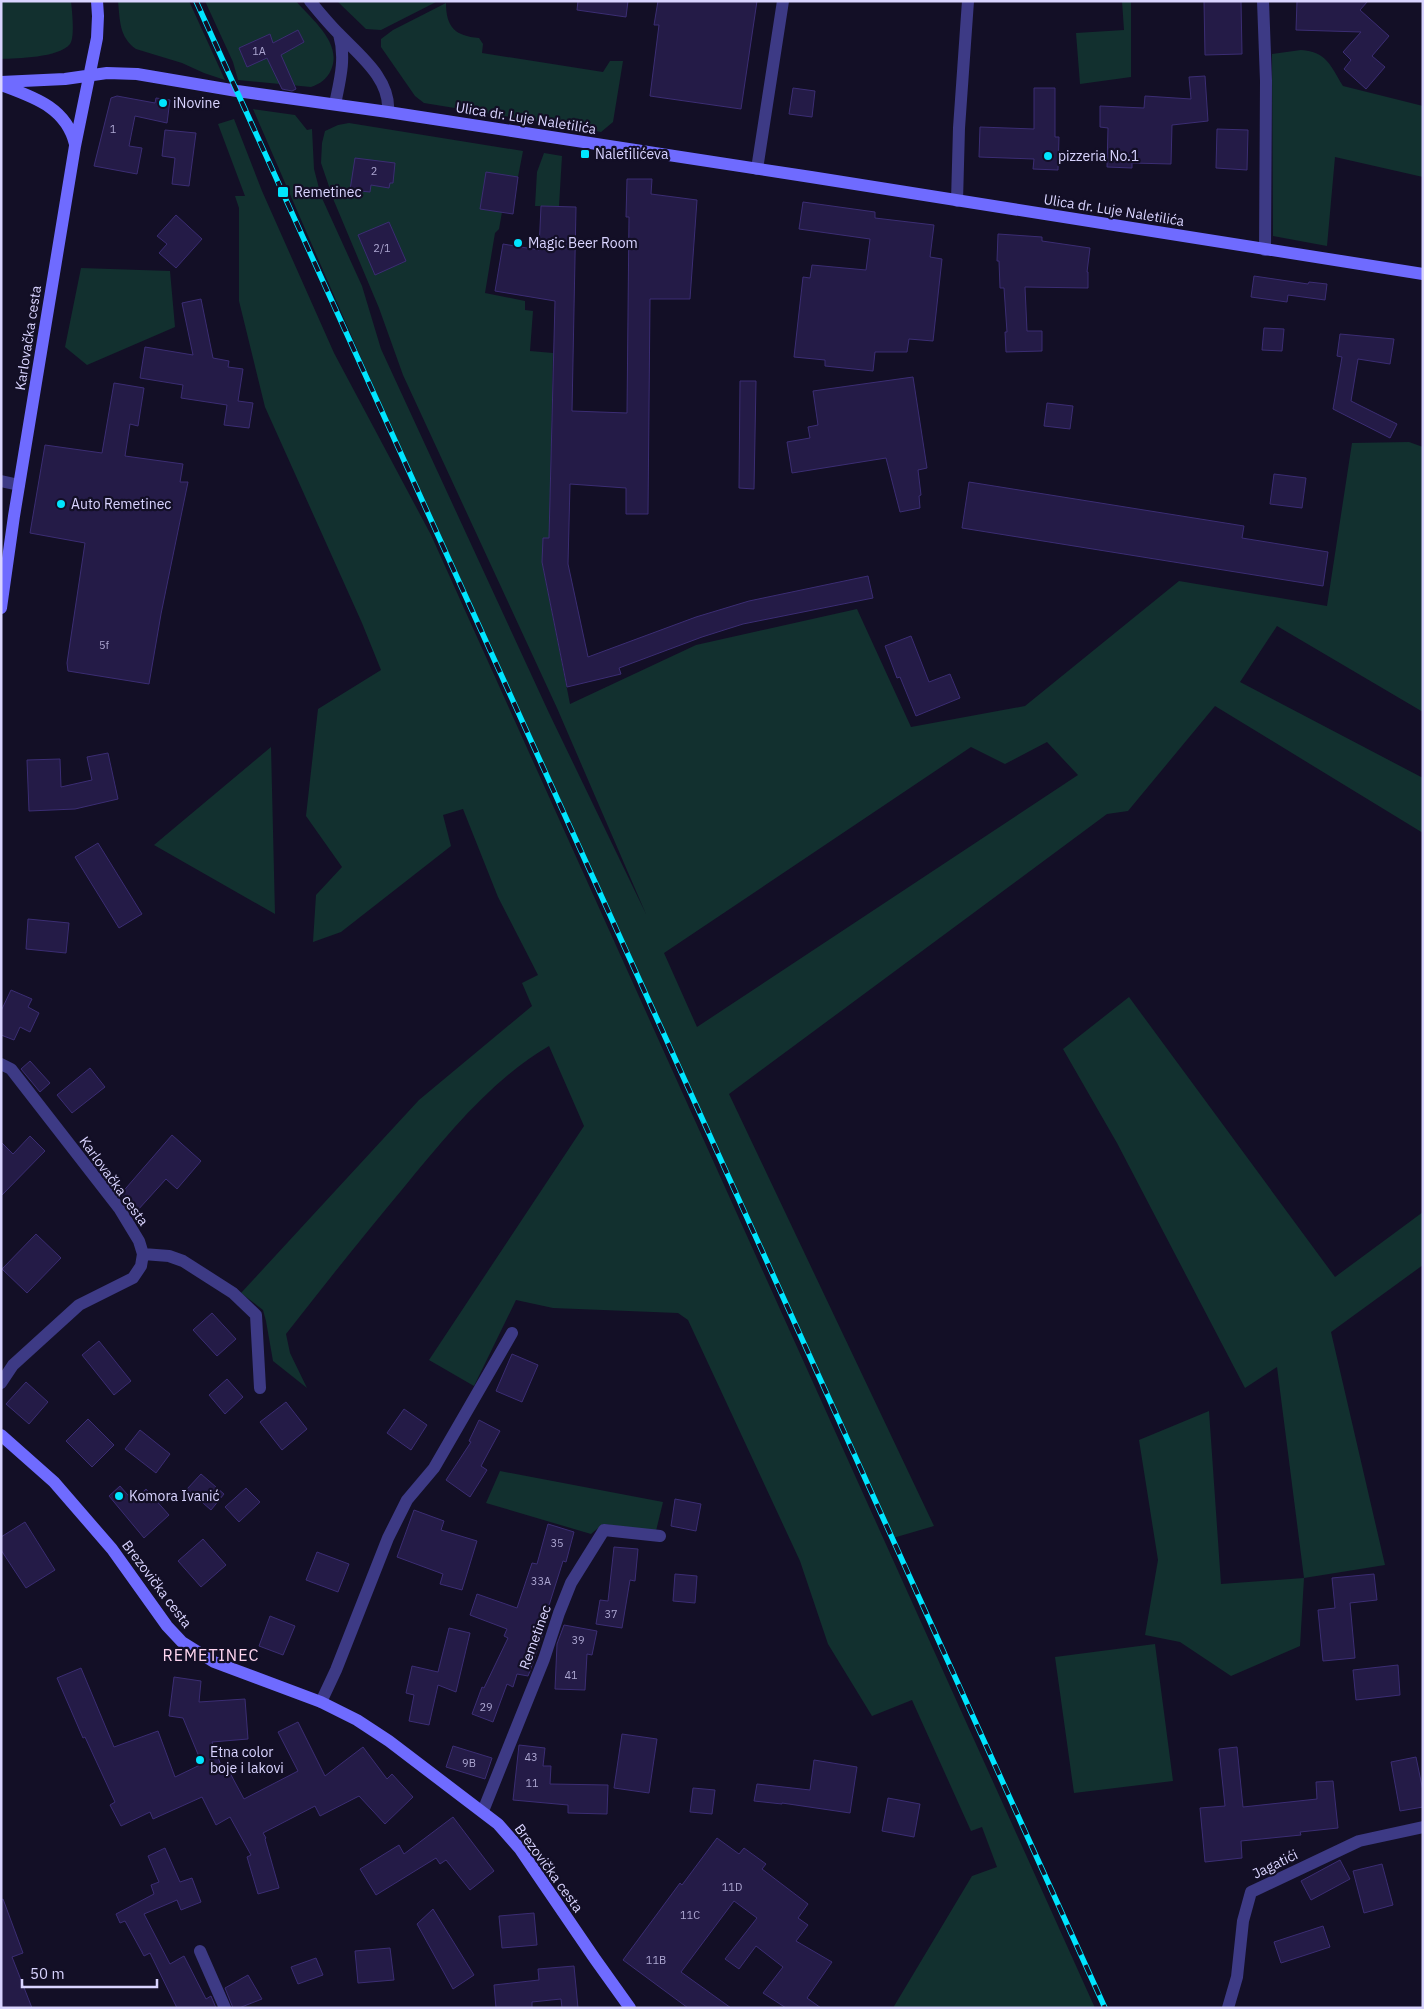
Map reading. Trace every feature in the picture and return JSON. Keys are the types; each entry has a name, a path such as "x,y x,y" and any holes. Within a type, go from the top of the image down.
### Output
{"main road":[{"name":"Karlovačka cesta","path":"1,608 19,485 75,146 97,38 97,1"},
{"name":"Ulica dr. Luje Naletilića","path":"1,83 65,79 120,72 136,74 957,200 1423,274"},
{"path":"1,83 33,96 56,110 68,126 75,146"},
{"name":"Brezovička cesta","path":"1,1435 54,1482 107,1542 167,1626 182,1642 214,1662 321,1702 357,1720 389,1741 498,1824 520,1849 630,2008"}],"street":[{"path":"310,1 339,34 360,54 382,83 387,95 388,112"},
{"path":"757,169 783,1"},
{"path":"957,200 959,128 968,1"},
{"path":"1263,1 1266,81 1265,250"},
{"path":"335,104 343,63 342,44 339,34"},
{"path":"1,481 19,485"},
{"name":"Karlovačka cesta","path":"1,1064 10,1069 119,1208 139,1241 143,1254"},
{"path":"1,1383 13,1365 78,1305 133,1278 141,1266 143,1254 169,1256 183,1261 233,1293 256,1315 260,1388"},
{"path":"321,1702 336,1670 388,1538 407,1500 434,1468 512,1333"},
{"name":"Remetinec","path":"483,1811 544,1659 571,1582 604,1530 660,1536"},
{"name":"Jagatići","path":"1228,2008 1237,1977 1244,1921 1251,1892 1359,1841 1423,1827"},
{"path":"200,1951 225,2008"}],"green space":[{"path":"1,1 71,1 72,41 65,49 48,55 1,59"},
{"path":"118,1 189,1 225,80 182,63 136,49 123,34"},
{"path":"205,1 296,1 324,32 329,41 333,50 334,60 331,70 323,81 311,87 238,80 233,62"},
{"path":"337,1 438,1 381,30 366,29"},
{"path":"1122,1 1131,1 1131,77 1080,84 1076,33 1124,30"},
{"path":"446,3 446,11 453,29 464,35 479,38 483,44 482,53 603,72 610,61 623,61 613,122 601,132 424,103 415,96 381,47 381,39 393,30"},
{"path":"1301,50 1310,51 1327,61 1343,86 1423,106 1423,177 1335,157 1327,246 1273,236 1272,54"},
{"path":"253,109 295,115 307,130 312,129 314,169 321,196 362,286 381,349 549,713 646,914 557,708 403,375 379,308 334,201 321,163 325,131 338,125 349,123 523,151 518,177 486,173 480,209 502,212 499,229 495,233 485,293 525,301 525,310 533,311 530,351 553,353 549,538 543,538 542,562 570,704 696,645 857,609 911,727 1025,706 1179,581 1327,606 1352,443 1409,442 1423,447 1423,712 1277,626 1240,682 1423,778 1423,833 1215,706 1128,811 1107,814 729,1094 934,1526 893,1538 411,473","holes":["1047,742 1078,775 697,1027 664,953 971,747 1005,764"]},
{"path":"234,119 262,191 334,353 431,535 1095,2008 893,2008 972,1876 997,1867 982,1827 971,1831 912,1700 872,1716 828,1644 800,1561 688,1320 678,1313 553,1308 516,1300 474,1386 429,1360 584,1126 549,1046 509,1074 471,1109 421,1167 286,1334 290,1353 307,1388 273,1361 263,1310 241,1293 419,1100 532,1006 522,983 538,975 498,897 463,809 443,815 451,846 341,932 313,942 316,895 342,867 306,816 318,709 381,670 362,623 265,407 239,301 239,208 235,196 245,196 218,124"},
{"path":"544,153 562,156 559,206 535,206 537,172"},
{"path":"81,268 170,271 175,327 87,365 65,347"},
{"path":"271,747 275,914 154,845"},
{"path":"1129,997 1335,1277 1423,1212 1423,1265 1331,1332 1385,1565 1304,1578 1277,1367 1245,1388 1117,1143 1063,1049"},
{"path":"1209,1411 1221,1584 1304,1578 1300,1646 1231,1676 1180,1642 1145,1635 1158,1560 1139,1440"},
{"path":"500,1471 663,1502 656,1531 603,1524 591,1534 486,1503"},
{"path":"1155,1644 1173,1781 1074,1793 1055,1657"}],"building":[{"path":"578,1 628,1 626,17 577,10"},
{"path":"658,1 757,1 741,109 650,96 659,25 654,25"},
{"path":"1204,1 1241,1 1242,54 1205,55"},
{"path":"1297,1 1368,1 1360,10 1389,36 1372,56 1385,67 1366,89 1344,69 1351,60 1343,52 1361,32 1296,30"},
{"path":"298,30 304,42 281,55 296,89 292,91 282,89 267,58 247,67 239,48 270,34 273,43"},
{"path":"1205,76 1208,121 1172,125 1171,164 1132,163 1132,168 1107,167 1108,128 1100,127 1100,106 1144,108 1145,96 1191,99 1189,77"},
{"path":"793,88 815,91 812,117 789,114"},
{"path":"1034,88 1055,88 1055,137 1059,137 1058,170 1033,169 1034,159 979,157 980,127 1034,129"},
{"path":"117,96 155,103 156,98 170,100 167,123 135,116 129,146 142,148 137,174 94,166 111,98"},
{"path":"1217,129 1248,130 1247,170 1216,168"},
{"path":"165,130 196,133 189,186 172,184 175,158 162,156"},
{"path":"355,158 395,163 393,183 390,183 389,188 371,185 370,192 350,190"},
{"path":"486,172 518,177 513,214 480,209"},
{"path":"627,179 652,179 651,194 697,200 690,299 650,299 648,514 626,514 626,488 570,484 568,564 588,657 696,617 749,601 868,576 873,598 743,624 619,668 621,674 567,687 542,562 543,538 549,538 555,301 495,291 503,244 539,250 541,206 576,207 572,411 627,413 629,217 626,217"},
{"path":"803,202 875,212 875,218 934,225 930,257 942,259 933,341 909,339 907,352 875,352 873,371 825,366 825,360 794,357 803,277 810,278 812,265 866,270 870,239 799,229"},
{"path":"176,215 202,239 176,268 159,253 167,244 157,236"},
{"path":"389,222 406,261 375,275 358,235"},
{"path":"998,234 1042,237 1042,241 1090,248 1087,272 1088,288 1025,287 1027,331 1042,331 1042,351 1006,352 1005,332 1007,332 1004,288 1000,288 999,261 997,261"},
{"path":"1254,276 1308,284 1309,282 1327,284 1325,300 1288,295 1287,302 1251,297"},
{"path":"201,299 213,358 229,361 228,367 243,369 238,401 253,403 249,428 224,425 227,405 181,398 183,385 140,378 145,347 193,355 182,303"},
{"path":"1264,328 1284,329 1282,351 1262,350"},
{"path":"1340,334 1394,339 1390,364 1358,359 1351,401 1397,424 1390,438 1333,409 1342,357 1337,356"},
{"path":"913,377 927,468 918,470 921,495 919,496 920,508 900,512 886,458 792,473 787,442 810,438 808,427 818,425 813,391"},
{"path":"740,381 756,381 754,489 739,488"},
{"path":"114,383 144,388 138,426 130,424 125,456 183,464 180,482 188,482 149,684 68,671 67,663 85,543 30,533 45,445 102,453"},
{"path":"1047,403 1073,406 1070,429 1044,426"},
{"path":"1274,474 1306,478 1302,508 1270,504"},
{"path":"969,482 1244,526 1242,538 1328,552 1323,586 962,528"},
{"path":"911,636 929,682 950,674 960,698 916,716 900,677 897,678 885,646"},
{"path":"108,753 118,799 75,809 29,811 27,760 60,759 61,787 92,780 87,757"},
{"path":"98,843 142,914 119,928 75,857"},
{"path":"28,919 69,923 66,953 26,949"},
{"path":"11,990 32,999 28,1007 39,1013 30,1032 20,1027 14,1040 1,1035 1,1011"},
{"path":"30,1061 50,1083 40,1092 21,1069"},
{"path":"90,1068 105,1087 72,1113 57,1095"},
{"path":"172,1135 201,1161 177,1189 166,1179 137,1211 120,1195"},
{"path":"30,1136 45,1151 1,1196 1,1142 13,1154"},
{"path":"36,1234 61,1258 27,1293 2,1269"},
{"path":"212,1313 236,1339 217,1356 193,1330"},
{"path":"99,1341 131,1381 114,1395 82,1355"},
{"path":"512,1354 538,1365 522,1402 496,1391"},
{"path":"227,1379 243,1397 225,1414 209,1395"},
{"path":"26,1382 48,1402 29,1424 6,1404"},
{"path":"286,1402 307,1429 282,1450 260,1422"},
{"path":"404,1409 427,1425 411,1450 387,1433"},
{"path":"88,1419 114,1445 92,1467 66,1441"},
{"path":"479,1420 500,1431 481,1466 487,1470 470,1497 446,1480 471,1442 469,1441"},
{"path":"140,1430 170,1454 156,1473 125,1449"},
{"path":"201,1474 224,1494 211,1510 187,1489"},
{"path":"120,1486 133,1501 146,1489 169,1515 144,1538 109,1496"},
{"path":"246,1488 260,1502 239,1522 225,1507"},
{"path":"675,1499 701,1504 696,1531 671,1526"},
{"path":"414,1510 444,1521 441,1530 477,1541 462,1590 440,1584 443,1574 397,1557"},
{"path":"25,1522 55,1570 26,1588 1,1550 1,1537"},
{"path":"548,1524 574,1532 566,1562 563,1561 545,1618 545,1622 547,1622 528,1676 517,1674 513,1687 507,1684 493,1722 472,1714 482,1687 484,1688 508,1638 504,1636 507,1629 470,1615 477,1594 517,1608 532,1563 537,1564"},
{"path":"203,1539 226,1565 201,1587 178,1561"},
{"path":"614,1547 638,1549 635,1581 630,1580 622,1628 596,1624 600,1600 608,1601"},
{"path":"317,1552 349,1564 338,1592 306,1580"},
{"path":"675,1574 697,1576 695,1603 673,1601"},
{"path":"1374,1574 1377,1600 1350,1603 1355,1658 1323,1661 1318,1610 1335,1608 1332,1578"},
{"path":"270,1616 295,1626 283,1655 259,1646"},
{"path":"564,1625 597,1631 592,1655 587,1654 585,1690 555,1689 557,1644"},
{"path":"449,1628 470,1633 456,1692 438,1685 429,1725 409,1721 414,1695 406,1693 412,1666 438,1672"},
{"path":"1398,1665 1400,1695 1356,1700 1353,1670"},
{"path":"81,1668 114,1747 158,1731 175,1777 202,1764 183,1718 169,1716 174,1677 201,1681 199,1702 245,1699 248,1739 212,1742 225,1776 230,1773 244,1799 298,1771 278,1732 298,1722 325,1776 363,1747 387,1779 392,1774 413,1797 385,1824 359,1796 320,1816 315,1806 263,1833 279,1888 258,1894 247,1857 251,1855 230,1817 216,1825 202,1797 153,1819 150,1812 121,1826 110,1805 115,1802 85,1737 83,1738 57,1678"},
{"path":"622,1734 657,1739 649,1793 614,1788"},
{"path":"519,1745 545,1748 543,1766 551,1766 550,1784 608,1785 607,1814 568,1813 568,1805 513,1800"},
{"path":"453,1746 492,1758 485,1779 446,1767"},
{"path":"1237,1747 1243,1807 1317,1799 1316,1782 1333,1781 1338,1828 1300,1832 1301,1835 1241,1841 1242,1858 1205,1862 1200,1808 1225,1806 1219,1749"},
{"path":"1416,1757 1423,1791 1423,1807 1400,1811 1391,1762"},
{"path":"814,1760 857,1767 850,1813 754,1801 757,1784 810,1790"},
{"path":"693,1788 715,1790 712,1814 690,1812"},
{"path":"888,1798 920,1804 914,1837 882,1831"},
{"path":"453,1817 494,1871 470,1890 446,1860 440,1864 436,1858 376,1895 360,1869 399,1845 404,1854"},
{"path":"717,1838 739,1854 744,1848 766,1864 762,1869 808,1904 798,1918 808,1925 796,1941 832,1962 807,1998 821,2008 786,2008 763,1993 783,1967 756,1946 739,1969 725,1959 757,1918 734,1901 681,1972 731,2008 688,2008 623,1960 680,1883 682,1885"},
{"path":"165,1848 180,1882 192,1878 201,1902 181,1910 177,1900 144,1914 170,1964 184,1956 206,1999 211,1996 216,2008 177,2008 150,1953 144,1956 125,1921 120,1923 116,1914 154,1894 151,1885 159,1882 148,1856"},
{"path":"1340,1860 1350,1879 1311,1900 1301,1881"},
{"path":"1382,1864 1393,1905 1364,1913 1353,1871"},
{"path":"3,1899 23,1953 12,1957 32,2008 1,2008 1,1900"},
{"path":"433,1909 474,1975 453,1989 417,1924"},
{"path":"534,1913 537,1945 502,1948 499,1916"},
{"path":"1323,1926 1330,1947 1281,1963 1274,1942"},
{"path":"390,1948 394,1980 358,1983 355,1951"},
{"path":"316,1958 323,1975 298,1984 291,1967"},
{"path":"574,1966 578,2008 562,2008 561,1999 532,2002 532,2008 496,2008 494,1985 539,1980 538,1969"},
{"path":"248,1975 262,1999 239,2008 233,2008 225,1988"}],"railway":[{"path":"196,1 1105,2008"}],"place":[{"name":"iNovine","path":"163,103"},
{"name":"Naletilićeva","path":"585,154"},
{"name":"pizzeria No.1","path":"1048,156"},
{"name":"Remetinec","path":"283,192"},
{"name":"Magic Beer Room","path":"518,243"},
{"name":"Auto Remetinec","path":"61,504"},
{"name":"Komora Ivanić","path":"119,1496"},
{"name":"Etna color boje i lakovi","path":"200,1760"}],"district":[{"name":"REMETINEC","path":"211,1655"}]}
